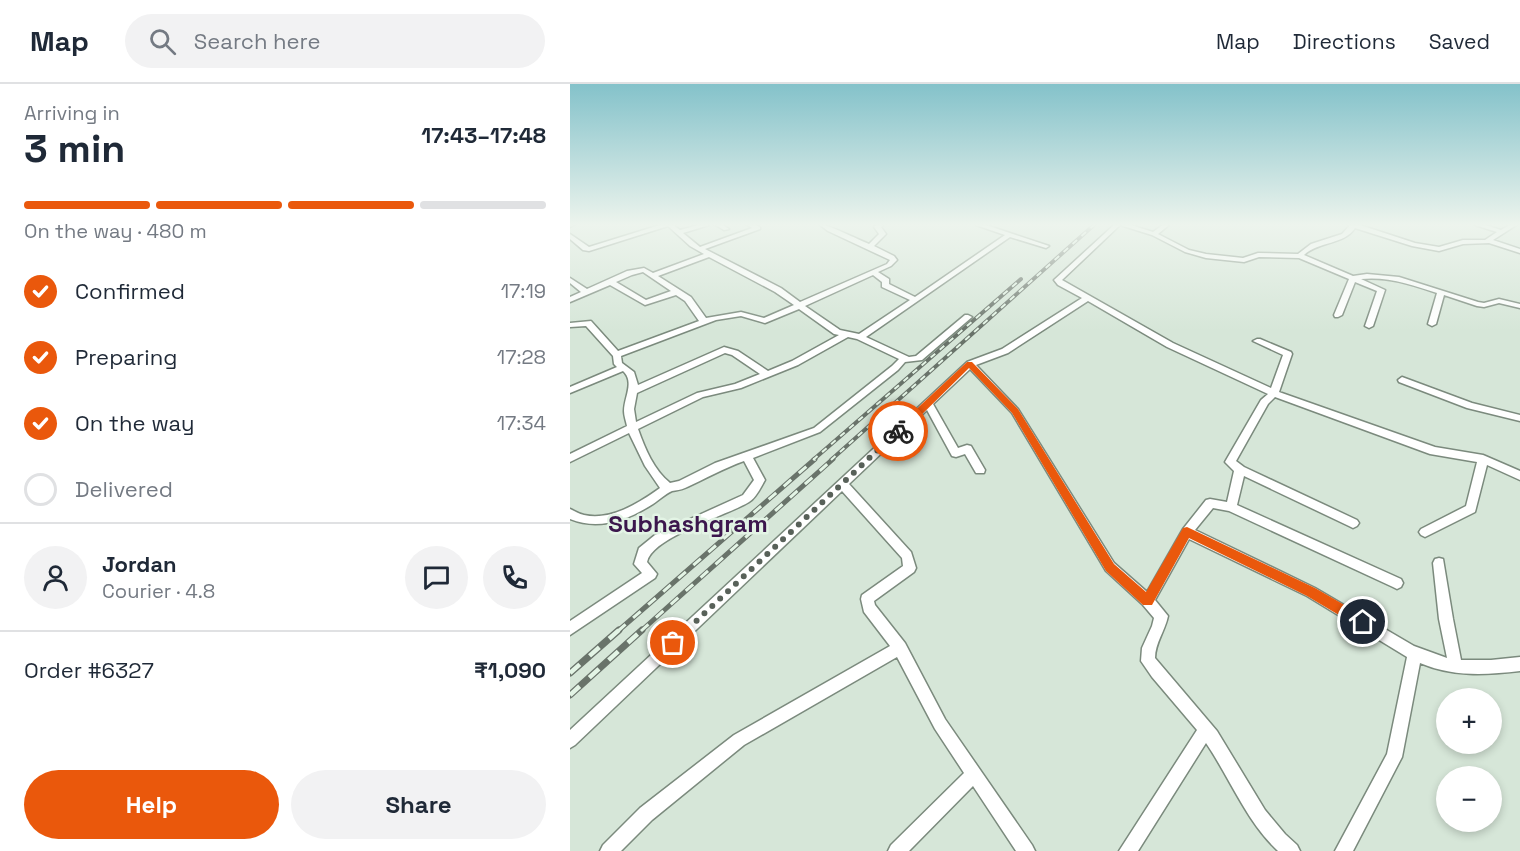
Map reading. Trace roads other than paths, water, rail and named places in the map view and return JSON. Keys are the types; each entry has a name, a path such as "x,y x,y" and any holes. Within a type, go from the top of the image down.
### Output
{"street":[{"path":"653,276 695,260"},
{"path":"720,260 800,304 837,332 860,337 904,358 913,360 919,358 968,317"},
{"path":"617,355 704,322 732,314 765,321 873,272 894,260"},
{"path":"860,337 900,313 973,260"},
{"path":"1080,260 1058,280 1170,345 1274,393 1434,451 1483,459 1520,476"},
{"path":"1309,260 1381,290 1369,326"},
{"path":"570,300 638,271 648,272 688,299 704,322"},
{"path":"873,272 886,280 885,285 915,300"},
{"path":"1353,278 1369,275 1390,278 1476,304 1484,305 1499,301 1520,306"},
{"path":"1338,315 1353,278"},
{"path":"570,280 586,292"},
{"path":"610,282 645,303 677,292"},
{"path":"1432,324 1440,293"},
{"path":"570,740 970,364 1005,351 1088,298"},
{"path":"570,325 588,323 617,355 618,364 633,377 629,409 631,427 659,483 668,488"},
{"path":"570,458 700,395 723,391 795,363 845,335"},
{"path":"1257,341 1288,354 1274,393 1264,402 1230,462 1240,470 1353,523"},
{"path":"633,391 724,350 735,353 767,374"},
{"path":"570,513 585,519 616,516 640,507 668,488 681,485 719,466 827,424 904,358"},
{"path":"970,364 1015,411 1110,567 1148,601 1161,616 1161,625 1146,650 1148,661 1218,747 1251,805 1277,840 1290,851"},
{"path":"570,390 623,368"},
{"path":"1402,380 1470,406 1520,418"},
{"path":"928,404 956,453 968,449 980,470"},
{"path":"570,629 651,574 640,564 643,552 659,538 747,498 759,480 747,456"},
{"path":"1425,532 1471,509 1483,459"},
{"path":"1231,507 1240,470"},
{"path":"843,484 907,556 910,568 867,599 869,608 900,648 940,724 1026,851"},
{"path":"1148,601 1187,532 1210,503 1231,507 1397,583"},
{"path":"1187,532 1311,592 1415,653 1442,664 1493,667 1520,664"},
{"path":"1439,563 1446,619 1456,666"},
{"path":"609,851 646,814 739,740 900,648"},
{"path":"1344,851 1394,757 1415,653"},
{"path":"1128,851 1205,730"},
{"path":"897,851 974,774"}],"railway":[{"path":"831,460 1055,260"},
{"path":"813,460 1021,279"},
{"path":"618,631 815,459"},
{"path":"641,631 833,459"},
{"path":"570,673 619,630"},
{"path":"570,695 642,630"}],"district":[{"name":"Subhashgram","path":"688,523"}]}
